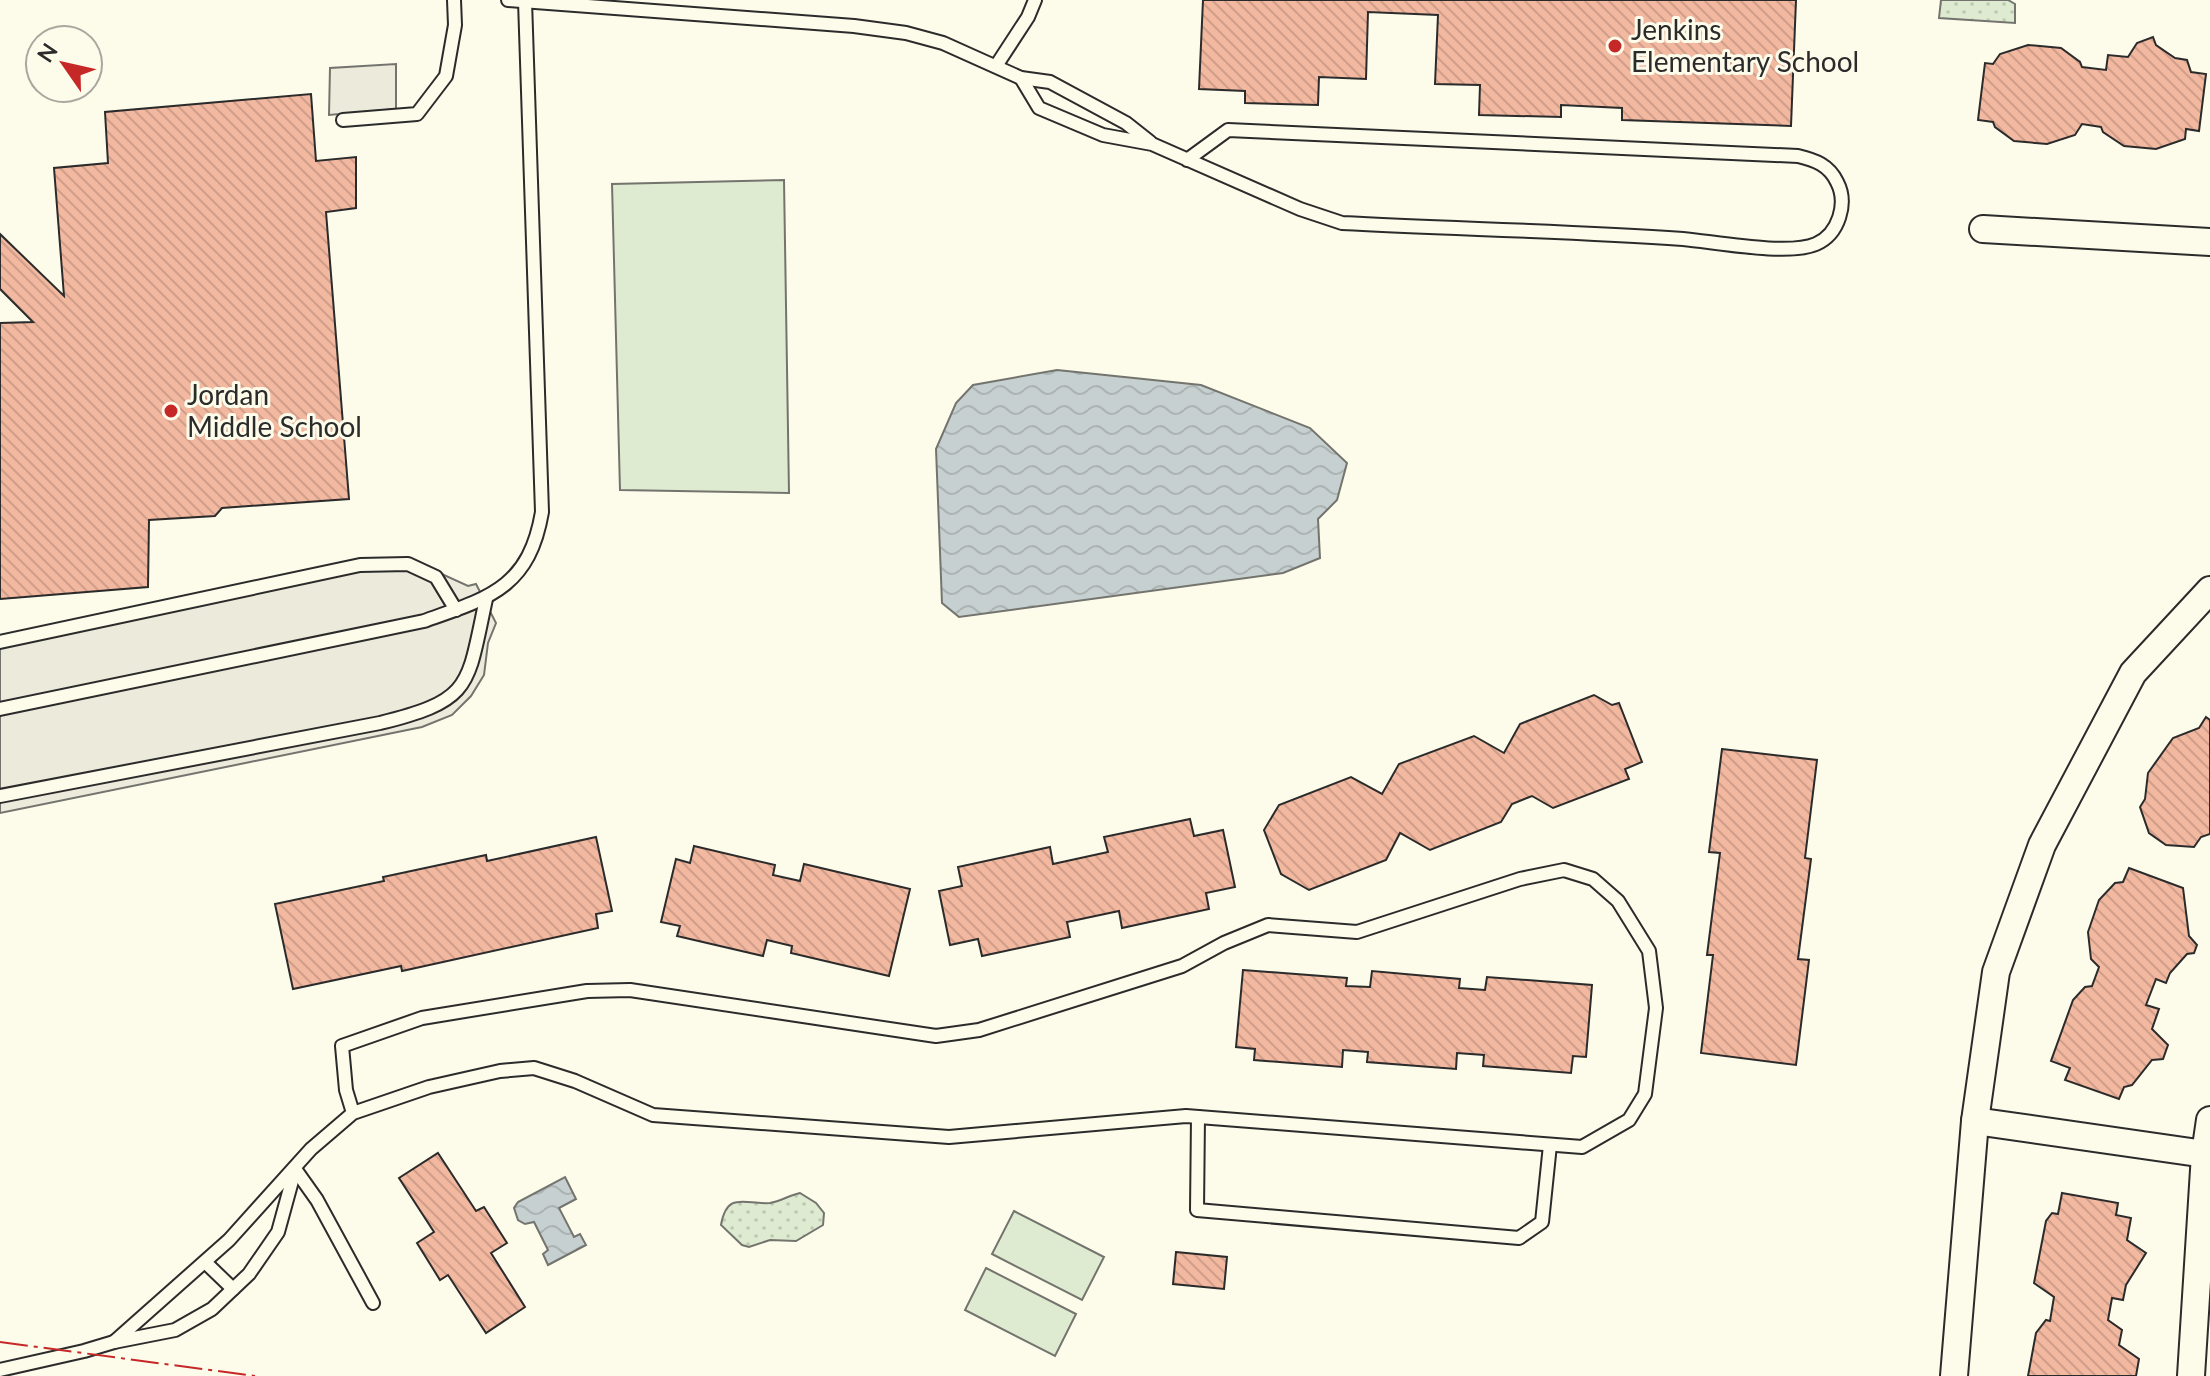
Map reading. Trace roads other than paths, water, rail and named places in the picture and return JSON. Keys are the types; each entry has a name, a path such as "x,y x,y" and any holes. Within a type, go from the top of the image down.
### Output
{"street":[{"path":"1983,229 2210,242"},
{"path":"1954,1376 1975,1121 1996,972 2042,845 2133,673 2210,590"},
{"path":"2191,1376 2210,1120"},
{"path":"1975,1121 2208,1155"}],"lane":[{"path":"343,120 417,114 446,76 455,25 454,0"},
{"path":"508,0 893,32 943,43 1021,78 1050,82 1126,123 1152,144"},
{"path":"996,66 1028,17 1035,0"},
{"path":"0,709 424,621 486,599 505,587 530,556 542,512 525,1"},
{"path":"1021,78 1039,108 1103,135 1152,144 1187,160 1300,209 1342,223 1682,239 1791,249 1817,244 1830,233 1840,215 1842,196 1827,168 1818,161 1798,156 1228,130 1187,160"},
{"path":"0,642 360,565 408,564 436,577 456,610"},
{"path":"0,796 425,712 455,694 470,671 486,599"},
{"path":"114,1342 205,1262 311,1149 353,1113 429,1087 500,1071 534,1068 575,1081 653,1115 949,1137 1198,1117 1582,1147 1629,1120 1645,1094 1656,1008 1649,951 1618,901 1593,879 1564,870 1520,879 1357,932 1268,925 1224,943 1182,966 979,1030 936,1036 630,990 587,991 422,1018 342,1046 346,1090 353,1113"},
{"path":"1198,1117 1197,1210 1503,1237 1519,1238 1542,1222 1550,1145"},
{"path":"0,1370 175,1330 212,1309 249,1274 278,1232 295,1169"},
{"path":"295,1169 317,1200 373,1303"},
{"path":"205,1262 233,1289"}],"water":[{"path":"1057,370 1201,385 1310,428 1347,463 1337,500 1318,519 1320,558 1283,573 959,617 942,603 936,449 956,403 973,385"},
{"path":"565,1177 576,1199 559,1208 574,1237 580,1234 586,1245 548,1265 543,1254 548,1250 534,1222 525,1224 518,1220 514,1208 518,1202"}],"place":[{"name":"Jenkins Elementary School","path":"1615,46"},
{"name":"Jordan Middle School","path":"171,411"}]}
